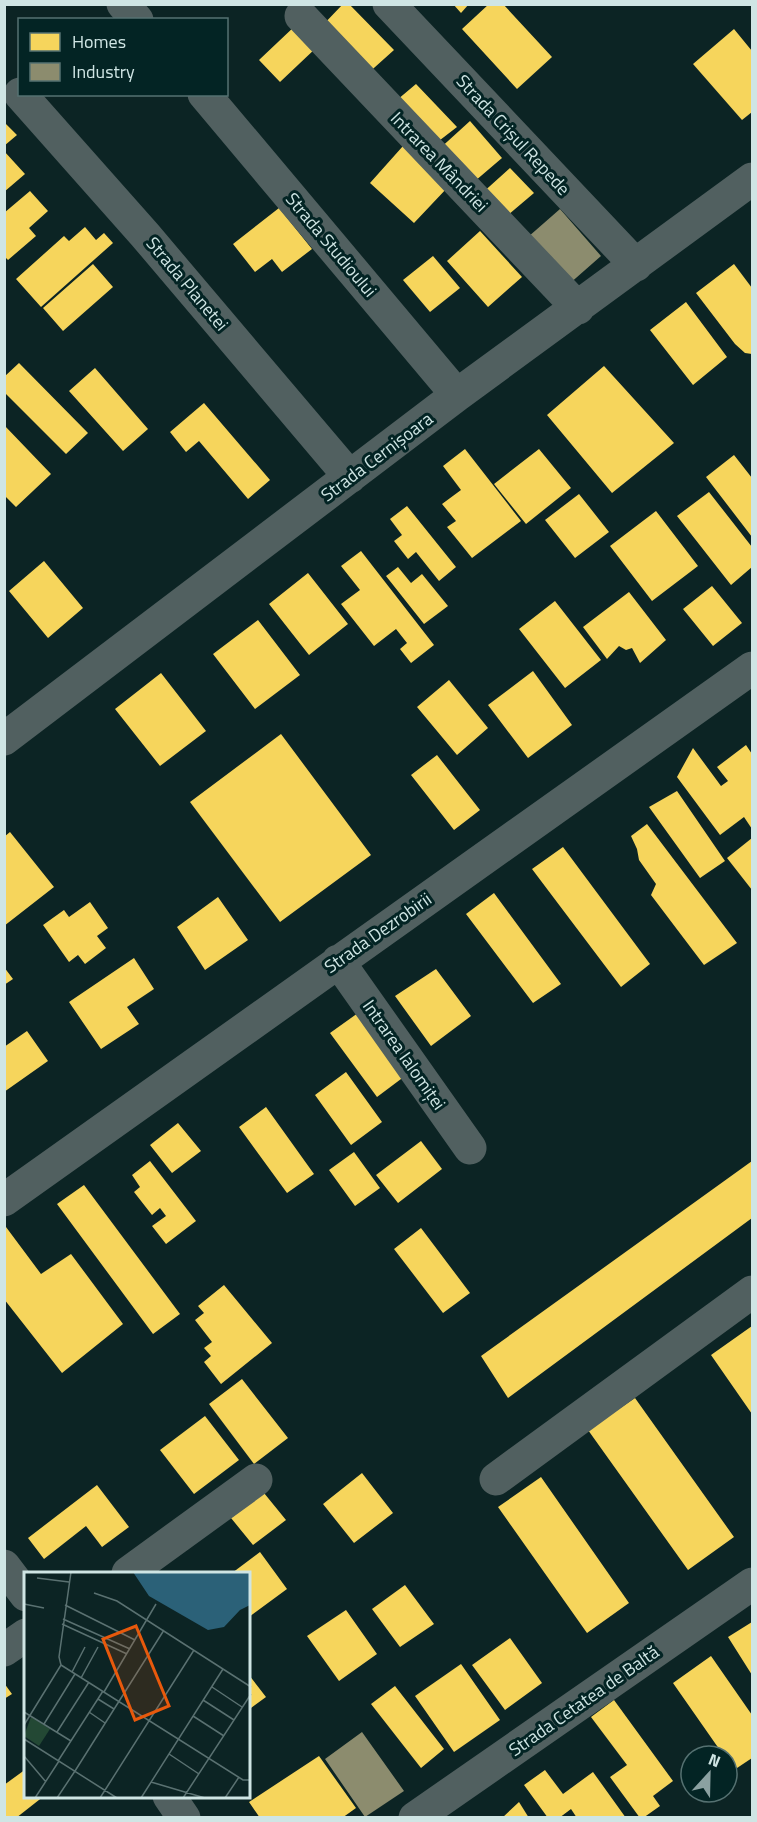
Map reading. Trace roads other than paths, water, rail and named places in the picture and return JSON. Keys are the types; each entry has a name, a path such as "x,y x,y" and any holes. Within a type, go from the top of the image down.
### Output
{"street":[{"path":"123,4 135,18"},
{"name":"Strada Crișul Repede","path":"389,4 636,265"},
{"name":"Intrarea Mândriei","path":"301,16 578,308"},
{"name":"Strada Planetei","path":"4,77 18,92"},
{"name":"Strada Planetei","path":"22,96 145,235 350,477"},
{"name":"Strada Studioului","path":"206,96 457,395"},
{"name":"Strada Cernișoara","path":"4,740 457,395 753,179"},
{"name":"Strada Dezrobirii","path":"4,1200 753,668"},
{"name":"Intrarea Ialomiței","path":"338,961 470,1148"},
{"path":"496,1479 753,1292"},
{"path":"129,1572 256,1480"},
{"path":"4,1566 24,1591"},
{"name":"Strada Cetatea de Baltă","path":"416,1818 753,1584"},
{"path":"4,1650 24,1636"},
{"path":"170,1798 184,1818"}]}
